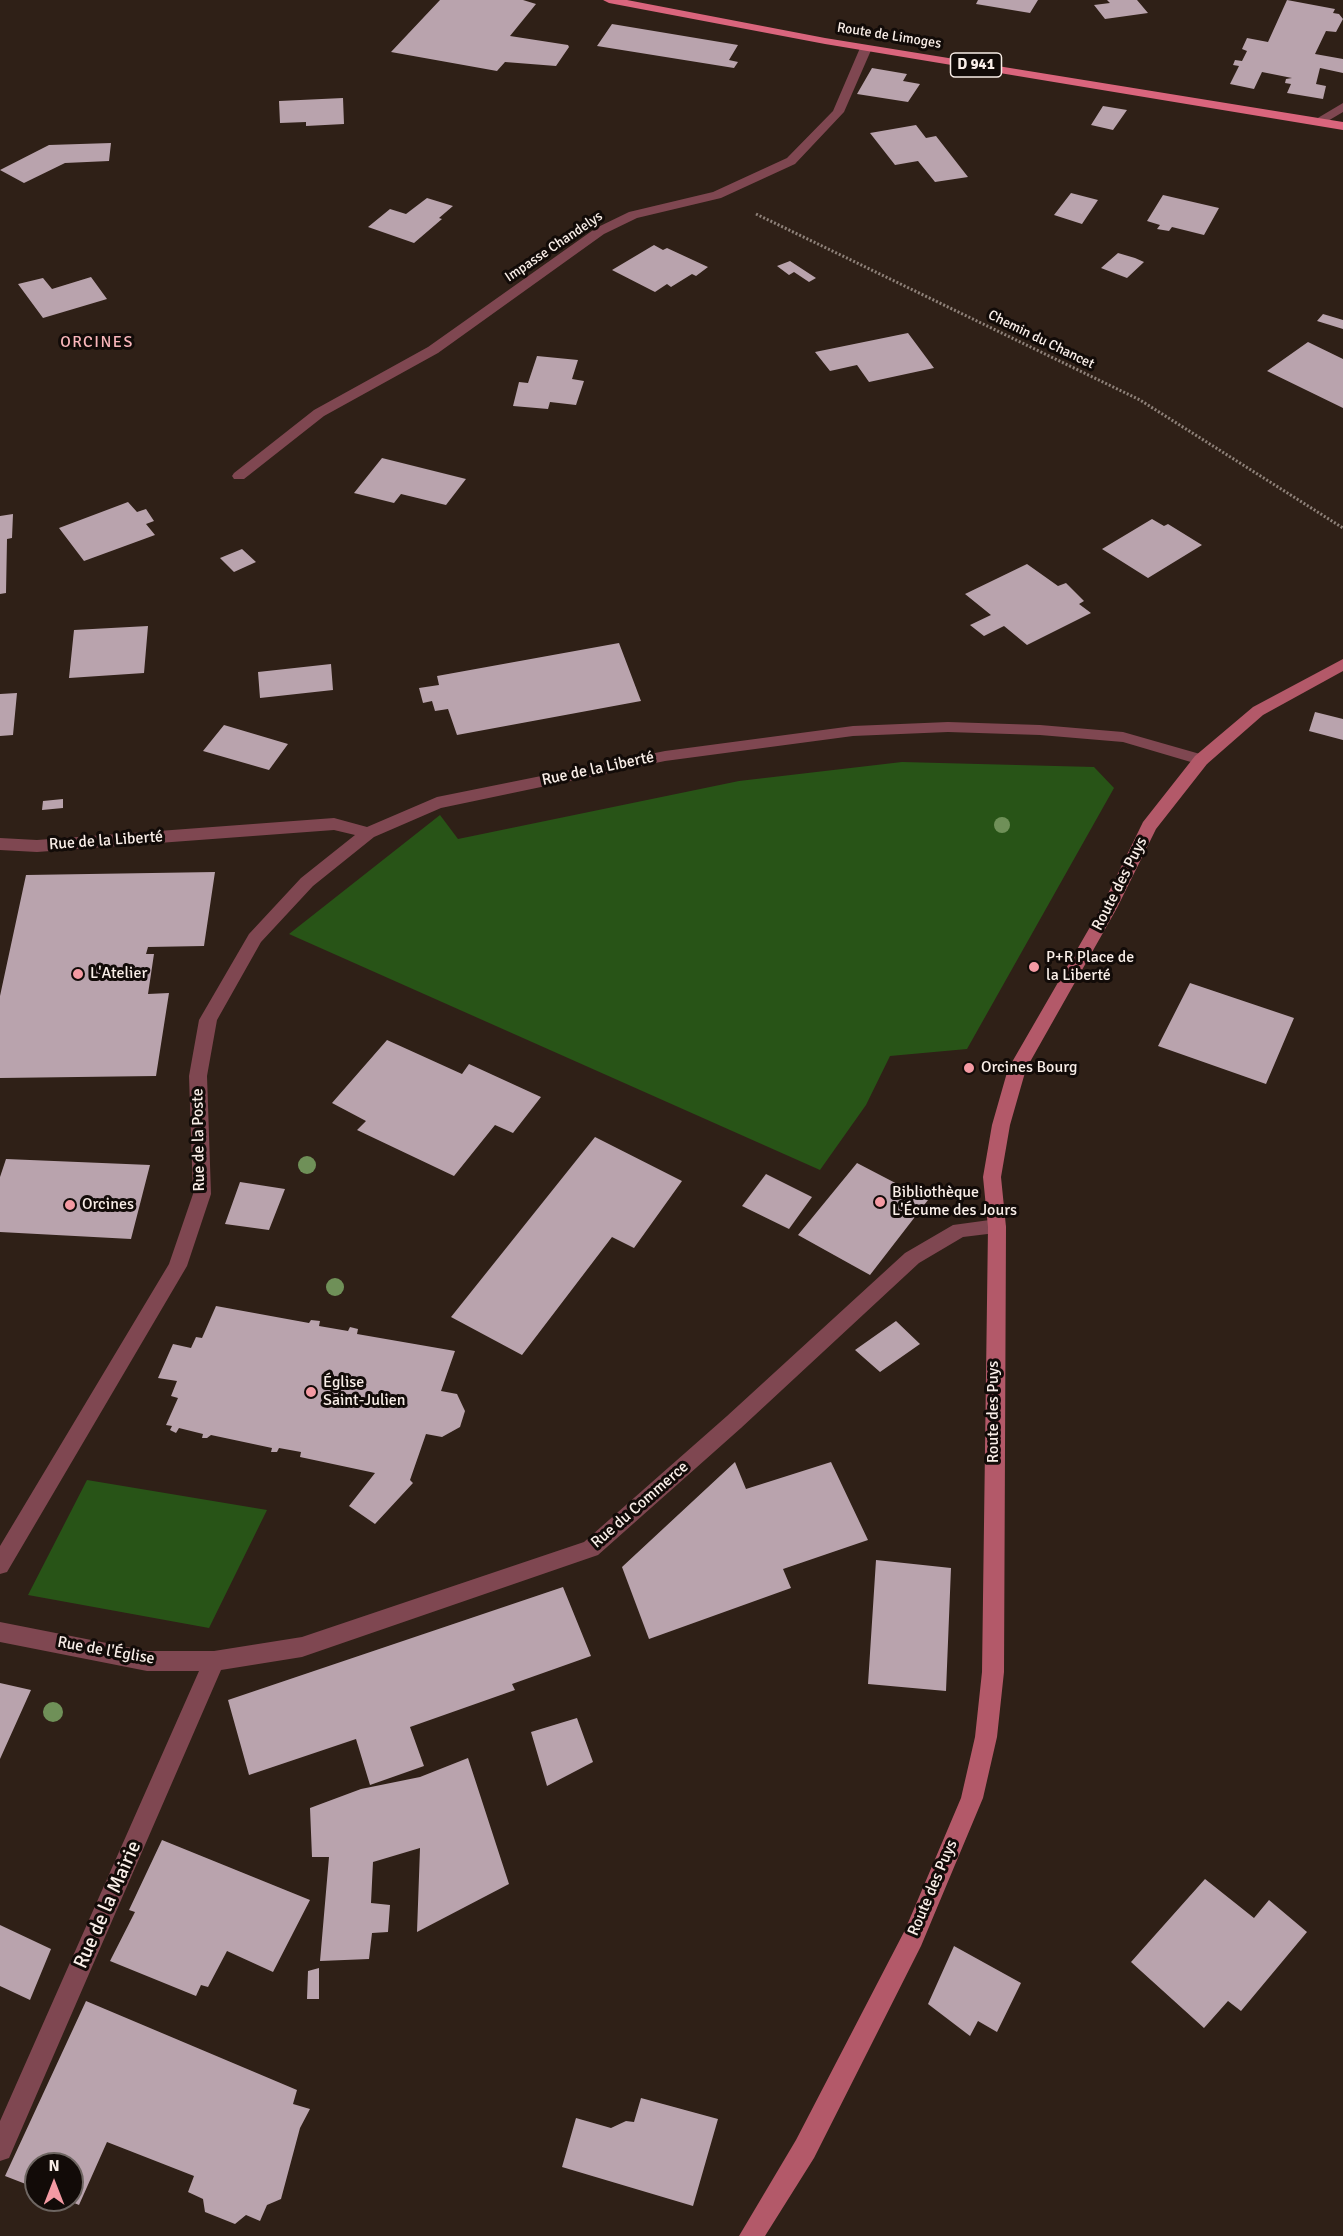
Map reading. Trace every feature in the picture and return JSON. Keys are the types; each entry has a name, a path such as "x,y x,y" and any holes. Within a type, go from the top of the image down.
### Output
{"main road":[{"name":"Route de Limoges","path":"609,0 866,48 1343,126"},
{"name":"Route des Puys","path":"751,2236 805,2150 913,1938 972,1798 986,1737 993,1672 997,1227 992,1177 1000,1125 1017,1069 1109,908 1149,826 1201,760 1258,711 1343,663"}],"street":[{"name":"Impasse Chandelys","path":"239,476 319,413 433,350 600,231 633,214 717,195 791,160 838,112 866,48"},
{"path":"1317,122 1343,107"},
{"name":"Rue de la Liberté","path":"0,844 37,846 334,824 368,833 437,803 664,756 853,731 948,727 1040,730 1111,736 1162,747 1201,760"},
{"name":"Rue de la Poste","path":"0,1566 178,1266 202,1194 198,1076 208,1020 255,938 307,882 368,833"},
{"name":"Rue du Commerce","path":"214,1661 302,1647 591,1549 734,1422 912,1258 960,1230 997,1227"},
{"name":"Rue de l'Église","path":"0,1632 147,1661 214,1661"},
{"name":"Rue de la Mairie","path":"0,2148 214,1661"}],"path":[{"name":"Chemin du Chancet","path":"717,195 1140,400 1343,528"}],"green space":[{"path":"902,762 1094,767 1114,788 967,1049 890,1056 866,1105 820,1170 289,934 440,815 458,839 739,781"},
{"path":"87,1480 267,1510 209,1628 28,1595"}],"building":[{"path":"440,0 523,0 536,4 510,36 569,47 556,66 505,62 497,71 391,52"},
{"path":"978,0 1038,0 1030,13 976,4"},
{"path":"1107,0 1137,0 1148,13 1105,19 1094,5 1110,3"},
{"path":"1287,0 1335,9 1333,13 1339,14 1343,19 1336,32 1326,31 1315,54 1343,59 1343,73 1320,68 1316,84 1326,86 1323,99 1287,93 1291,84 1285,83 1286,79 1292,78 1262,72 1254,89 1230,84 1239,66 1233,65 1235,60 1242,61 1247,51 1242,49 1247,38 1268,42"},
{"path":"612,24 738,45 729,60 738,62 734,68 597,46"},
{"path":"872,68 907,74 903,81 920,84 908,102 857,94"},
{"path":"343,98 344,124 306,126 306,122 280,123 279,101"},
{"path":"1103,106 1127,110 1113,130 1091,125"},
{"path":"916,125 926,138 936,136 968,177 935,182 918,161 895,165 870,133"},
{"path":"111,143 109,161 65,163 24,183 0,170 49,145"},
{"path":"1071,193 1098,200 1082,224 1054,215"},
{"path":"1163,195 1219,208 1204,235 1172,227 1169,231 1157,229 1160,225 1147,221"},
{"path":"427,198 453,206 439,218 442,219 414,243 368,227 390,209 406,214"},
{"path":"654,245 663,250 667,248 708,267 696,276 692,274 671,287 667,284 655,292 612,270"},
{"path":"1118,253 1144,262 1127,278 1101,268"},
{"path":"790,261 816,278 809,282 794,272 789,275 777,266"},
{"path":"91,277 107,299 43,318 18,284 43,278 52,289"},
{"path":"1323,314 1343,320 1343,329 1317,321"},
{"path":"908,333 934,368 869,382 857,365 830,371 815,352"},
{"path":"1308,342 1343,359 1343,408 1267,371"},
{"path":"537,356 578,360 572,379 584,381 576,405 550,402 548,409 513,406 519,382 528,383"},
{"path":"382,458 466,479 446,505 401,494 394,503 354,493"},
{"path":"128,502 137,512 146,509 154,521 146,524 155,535 84,561 59,528"},
{"path":"13,514 12,538 7,539 6,593 0,594 0,516"},
{"path":"1152,519 1164,526 1168,524 1202,545 1148,578 1102,549"},
{"path":"242,549 256,562 234,572 220,558"},
{"path":"1027,564 1058,586 1066,583 1084,601 1079,604 1091,613 1027,645 1004,626 984,636 970,625 991,615 965,594"},
{"path":"148,626 144,673 69,678 74,630"},
{"path":"619,643 641,701 457,735 448,709 435,711 432,701 423,703 419,688 439,685 437,676"},
{"path":"331,664 333,690 260,698 258,672"},
{"path":"17,693 13,735 0,736 0,694"},
{"path":"1315,712 1343,719 1343,740 1309,731"},
{"path":"224,725 288,744 269,770 203,751"},
{"path":"63,799 63,808 42,810 43,801"},
{"name":"L'Atelier","path":"215,872 204,946 148,947 146,954 154,954 148,994 169,993 156,1076 0,1078 0,996 26,875"},
{"path":"1190,983 1294,1018 1266,1084 1158,1046"},
{"path":"387,1040 462,1074 469,1064 541,1097 513,1133 495,1125 454,1176 357,1130 366,1121 332,1103"},
{"path":"595,1137 682,1181 634,1248 612,1237 522,1355 451,1317"},
{"name":"Orcines","path":"6,1159 150,1165 131,1239 0,1232 0,1177"},
{"path":"857,1163 928,1200 870,1275 798,1235"},
{"path":"766,1174 812,1197 789,1229 742,1206"},
{"path":"240,1182 285,1189 269,1230 225,1224"},
{"name":"Église Saint-Julien","path":"216,1306 309,1323 311,1320 320,1321 319,1326 348,1331 350,1327 358,1329 357,1334 455,1351 441,1391 457,1394 465,1411 460,1427 442,1437 426,1434 410,1480 413,1483 375,1524 349,1506 375,1473 300,1457 301,1452 279,1448 277,1452 271,1452 272,1448 211,1435 202,1438 203,1434 179,1428 176,1433 170,1430 172,1426 166,1425 178,1398 171,1396 177,1381 158,1378 173,1344 191,1348 196,1337 202,1338"},
{"path":"896,1321 920,1344 880,1372 855,1350"},
{"path":"735,1462 746,1489 831,1462 868,1540 783,1569 791,1588 649,1639 622,1567"},
{"path":"876,1560 951,1568 946,1691 868,1684"},
{"path":"563,1587 591,1656 512,1684 515,1690 410,1727 424,1766 370,1785 356,1739 249,1775 228,1700"},
{"path":"0,1683 31,1690 0,1759"},
{"path":"577,1718 593,1762 547,1786 531,1732"},
{"path":"468,1758 509,1884 417,1932 420,1848 373,1862 371,1903 390,1905 388,1932 372,1933 369,1959 320,1961 329,1857 312,1857 310,1808 361,1789 420,1777"},
{"path":"162,1840 310,1900 273,1972 227,1951 208,1987 201,1985 196,1996 110,1961 135,1912 129,1910"},
{"path":"1205,1879 1254,1918 1269,1900 1307,1932 1241,2011 1228,2001 1204,2028 1131,1962"},
{"path":"0,1925 51,1949 30,2000 0,1986"},
{"path":"954,1946 1021,1983 997,2032 978,2021 970,2036 928,2004"},
{"path":"319,1968 319,1999 307,1999 308,1971"},
{"path":"86,2001 297,2090 293,2104 310,2109 300,2128 281,2199 267,2205 260,2221 246,2215 235,2224 205,2212 203,2199 188,2192 194,2176 107,2142 84,2194 84,2152 24,2152 24,2183 5,2176"},
{"path":"641,2098 718,2119 693,2206 562,2167 576,2118 611,2128 626,2121 634,2122"}],"place":[{"name":"P+R Place de la Liberté","path":"1034,967"},
{"name":"L'Atelier","path":"78,974"},
{"name":"Orcines Bourg","path":"969,1068"},
{"name":"Bibliothèque L'Écume des Jours","path":"880,1202"},
{"name":"Orcines","path":"70,1205"},
{"name":"Église Saint-Julien","path":"311,1392"}],"district":[{"name":"ORCINES","path":"97,343"}]}
